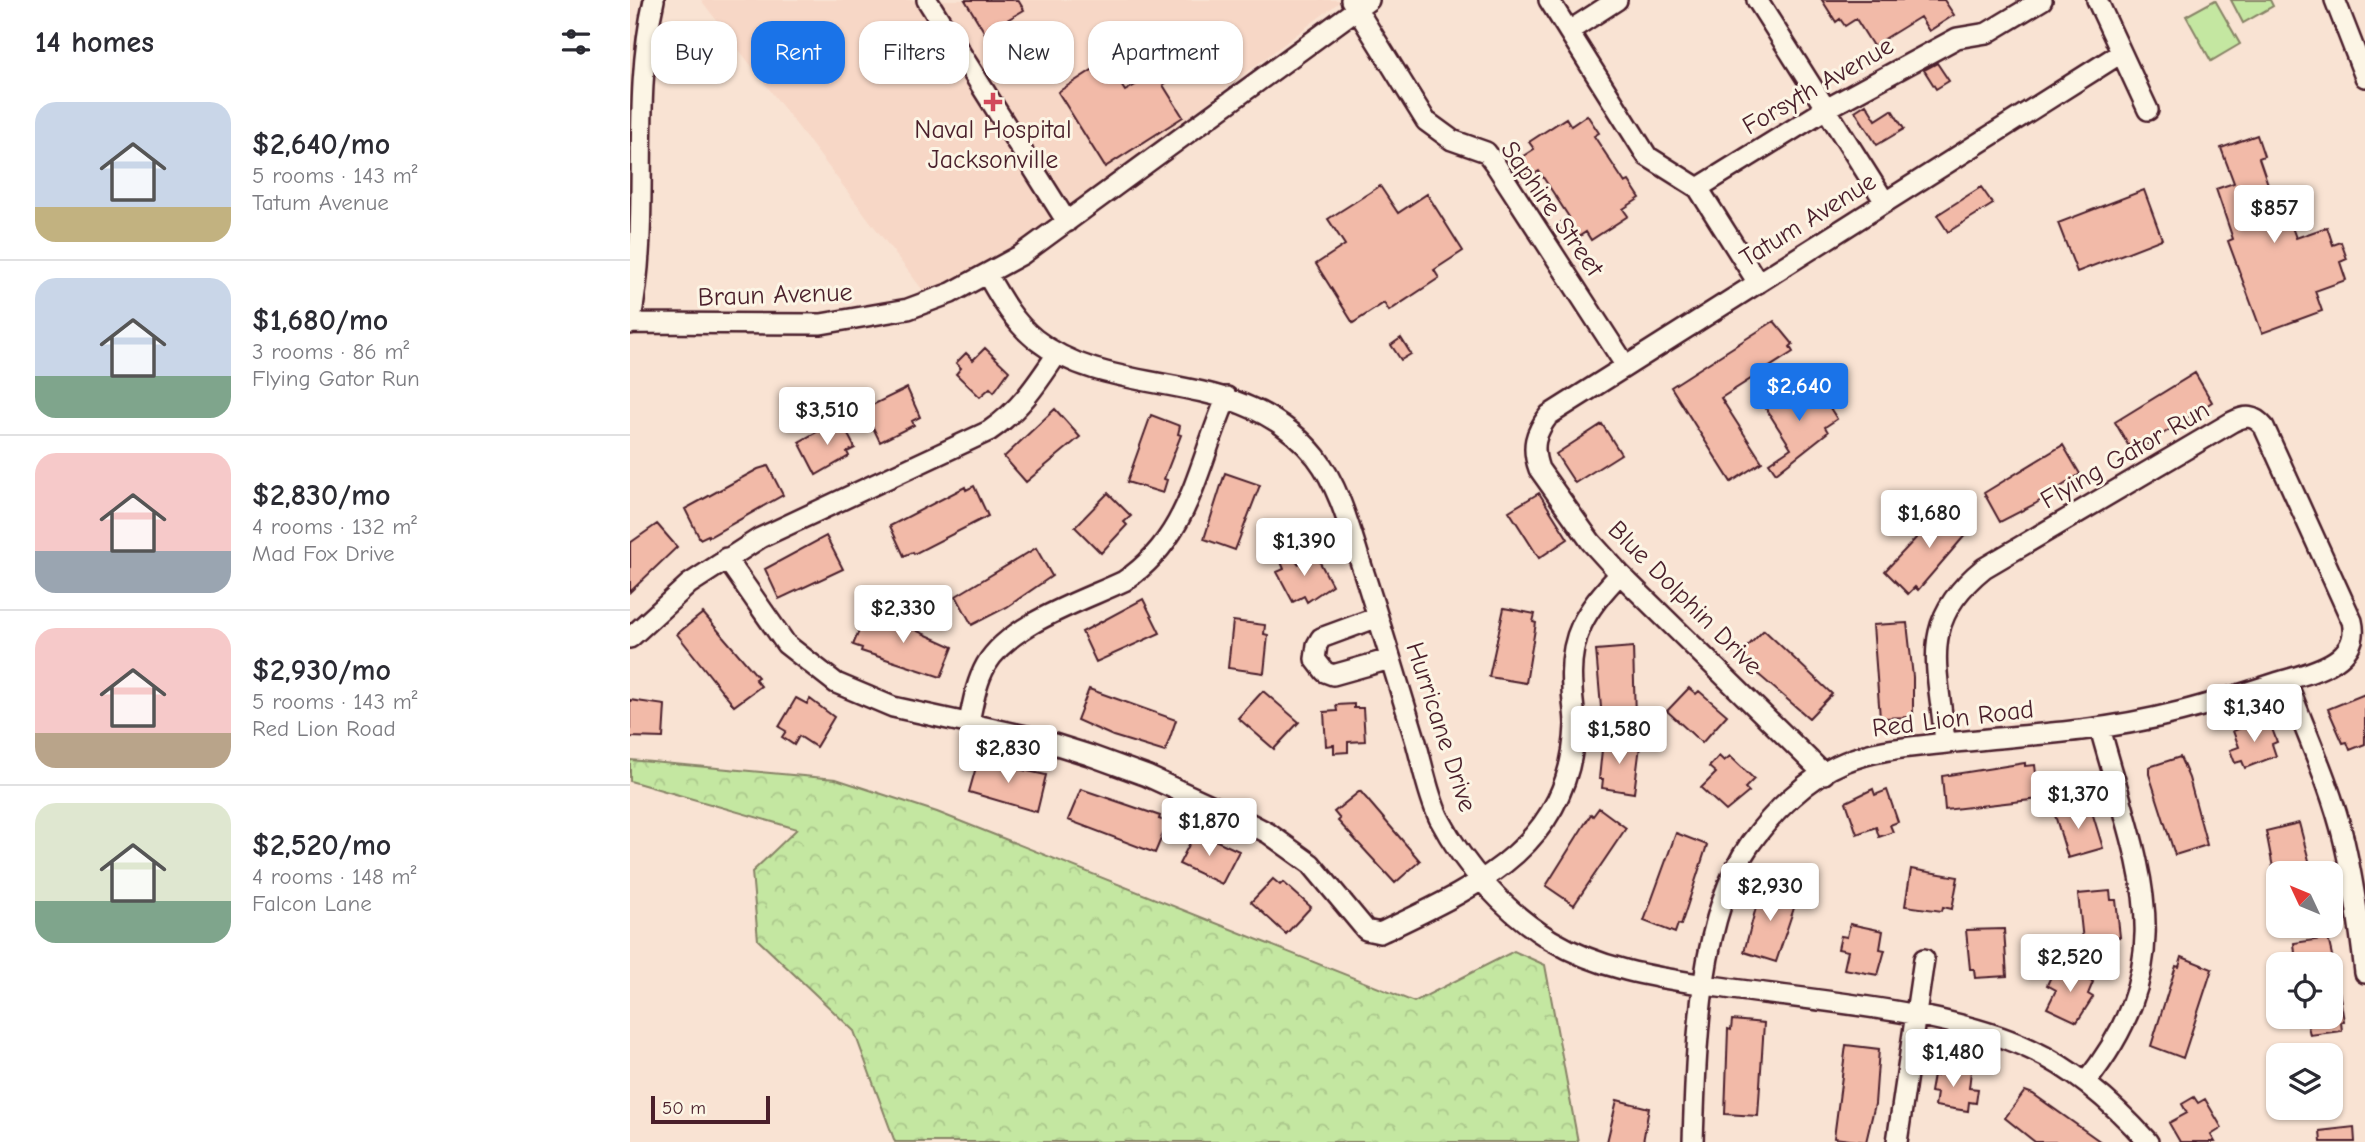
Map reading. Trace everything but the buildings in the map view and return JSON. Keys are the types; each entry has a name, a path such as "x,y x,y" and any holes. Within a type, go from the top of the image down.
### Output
{"street":[{"path":"630,324 641,236 644,61 654,0"},
{"path":"927,0 1067,222"},
{"path":"1549,0 1647,156 1698,188 1758,283"},
{"path":"1569,31 1617,0"},
{"path":"1757,0 1885,202"},
{"name":"Forsyth Avenue","path":"1698,188 1826,109 1957,38 1987,33 2042,0"},
{"path":"2097,0 2148,110"},
{"path":"2335,0 2365,77"},
{"name":"Braun Avenue","path":"630,324 821,324 860,319 908,309 988,275 1067,222 1359,3"},
{"name":"Saphire Street","path":"1359,3 1372,33 1426,121 1446,136 1474,146 1490,158 1626,366"},
{"name":"Tatum Avenue","path":"1535,443 1538,430 1549,415 2122,53"},
{"name":"Hurricane Drive","path":"988,275 1004,305 1020,324 1057,354 1097,368 1227,397 1247,405 1291,432 1317,459 1345,512 1439,817 1483,882 1526,922 1570,950 1632,974 1916,1017 1987,1031 2030,1049 2086,1082 2148,1142"},
{"path":"630,638 689,584 760,538 989,431 1010,417 1026,400 1057,354"},
{"path":"969,722 978,681 998,649 1017,633 1124,582 1139,571 1169,540 1183,516 1227,397"},
{"name":"Red Lion Road","path":"1693,1142 1696,1055 1713,929 1723,895 1736,867 1773,816 1824,774 1845,762 1883,750 2100,728 2184,713 2286,680 2337,660 2347,652 2356,636 2352,621 2264,427 2252,417 2242,417"},
{"name":"Flying Gator Run","path":"1945,743 1936,648 1938,628 1948,606 1964,585 1984,568 2242,417"},
{"name":"Blue Dolphin Drive","path":"1535,443 1539,469 1578,525 1620,574 1824,774"},
{"path":"726,558 786,643 836,683 892,707 1035,738 1147,776 1268,833 1311,864 1366,930 1380,933 1483,882 1532,838 1558,799 1573,750 1575,722 1572,662 1575,640 1590,606 1620,574"},
{"path":"1378,617 1321,638 1315,659 1325,672 1333,675 1390,659"},
{"path":"2286,680 2332,799 2344,839 2356,895 2365,973"},
{"path":"2086,1082 2130,1012 2144,962 2147,932 2146,904 2100,728"},
{"path":"1897,1142 1924,959"}],"shaded area":[{"name":"Naval Hospital Jacksonville","path":"701,0 1342,0 1243,75 1243,21 1088,21 1088,84 1232,84 1012,251 966,277 925,293 765,84 845,84 845,21 751,21 751,65 737,47 737,21 717,21"}],"green space":[{"path":"2215,0 2240,44 2211,61 2186,16"},
{"path":"2231,0 2270,0 2273,6 2243,23"},
{"path":"630,760 836,779 937,812 1414,1002 1514,951 1545,965 1578,1142 895,1142 854,1031 758,940 752,872 797,829 630,781"}],"place":[{"name":"Naval Hospital Jacksonville","path":"993,102"}]}
